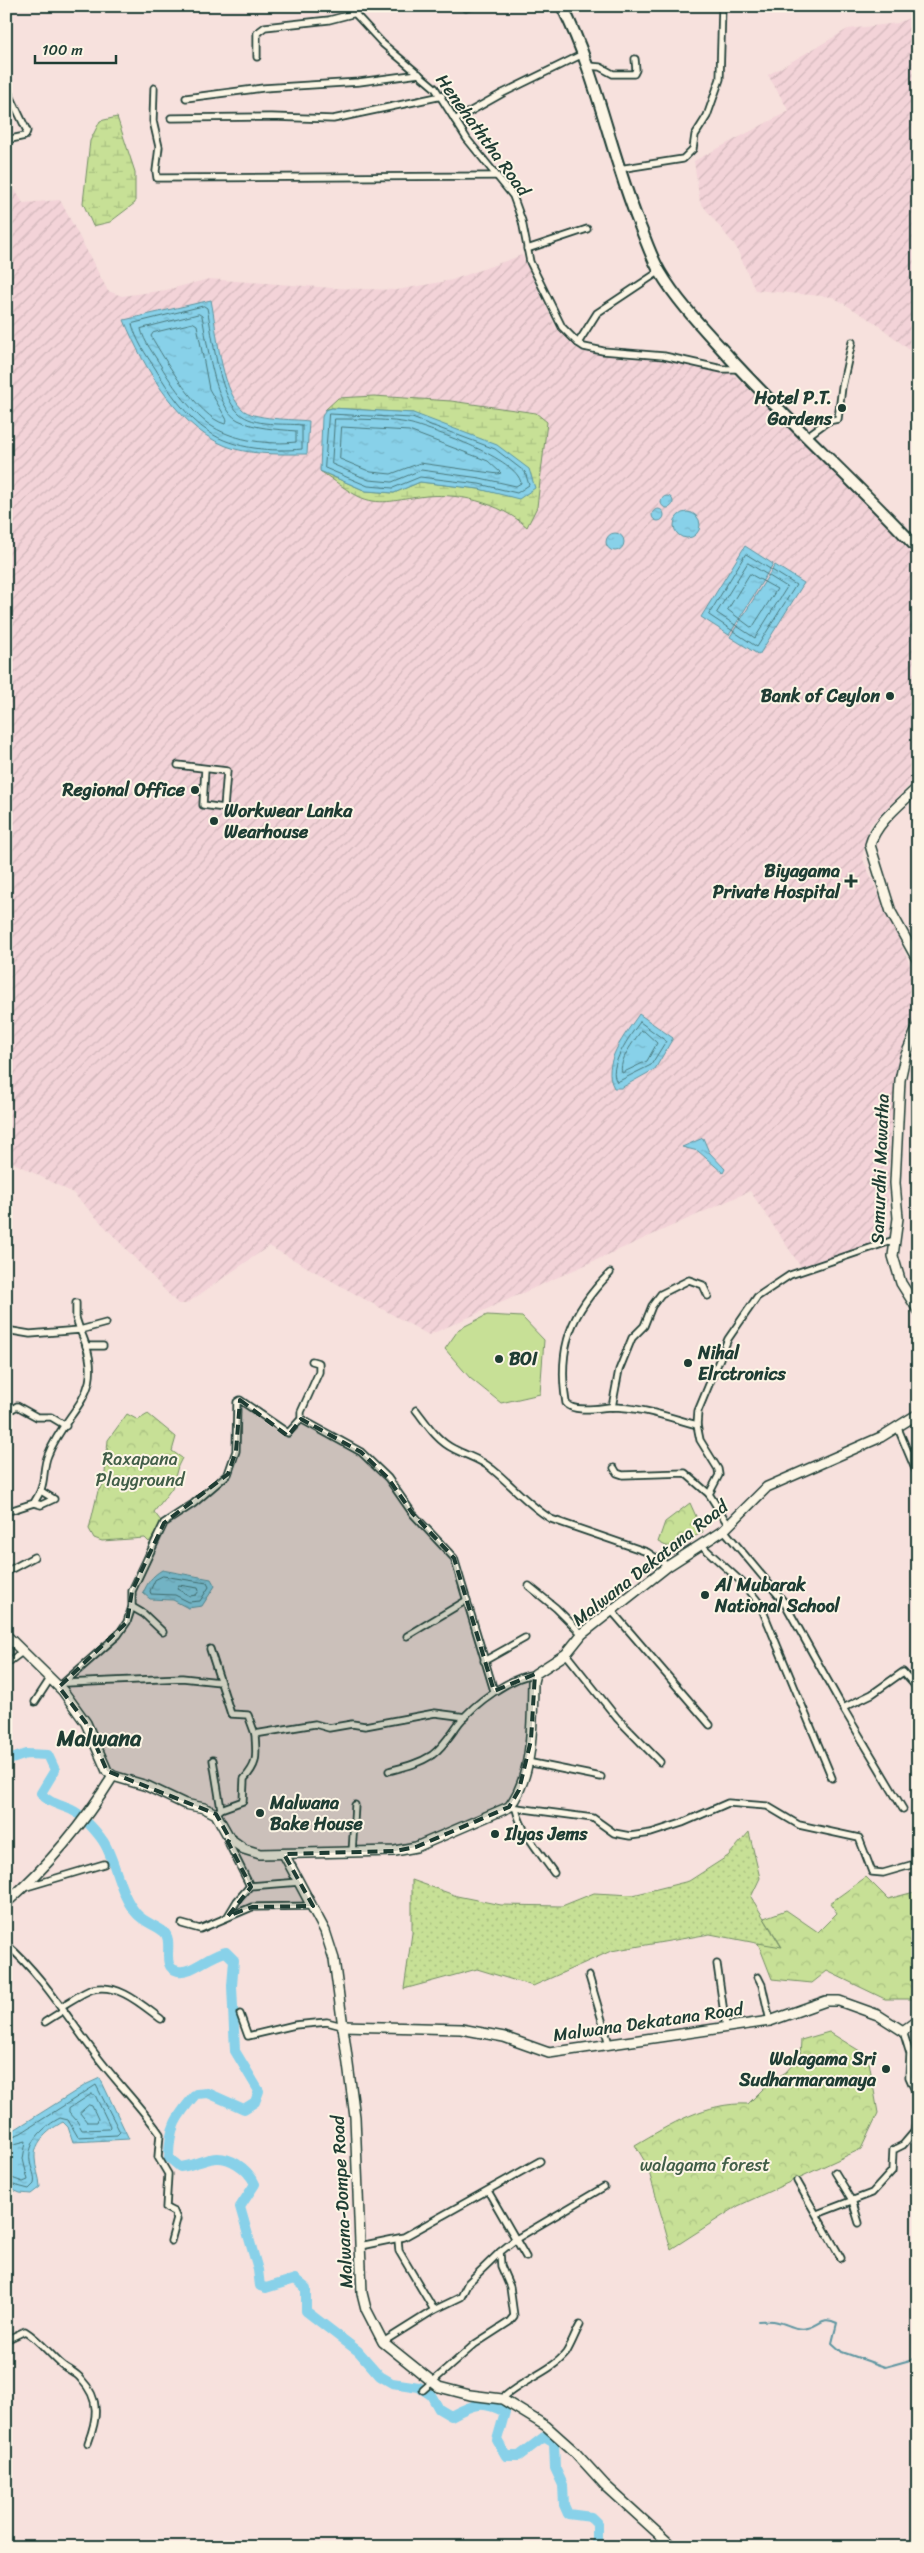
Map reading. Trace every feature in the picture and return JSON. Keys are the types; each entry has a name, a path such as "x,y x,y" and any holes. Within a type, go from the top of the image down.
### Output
{"main road":[{"path":"562,6 588,66 618,169 660,271 684,308 806,437 918,549"},
{"path":"918,787 883,822 872,837 870,845 891,912 918,960"},
{"name":"Samurdhi Mawatha","path":"918,1026 905,1057 900,1080 895,1183 898,1218 894,1240 896,1270 901,1284 918,1310"},
{"name":"Malwana Dekatana Road","path":"535,1674 566,1654 582,1634 668,1566 727,1528 767,1487 835,1459 918,1414"},
{"path":"6,1635 50,1679 62,1685 86,1723 102,1762 113,1776 219,1812 230,1838 244,1849 260,1854 395,1852 416,1847 513,1808 520,1790 531,1740 533,1682 535,1674"},
{"path":"6,1904 23,1888 89,1811 113,1776"},
{"name":"Malwana-Dompe Road","path":"284,1854 325,1931 334,1959 355,2117 362,2293 366,2309 382,2342 439,2387 470,2395 502,2399 546,2426 574,2451 605,2485 673,2547"},
{"name":"Malwana Dekatana Road","path":"342,2026 461,2029 504,2037 549,2054 770,2021 818,2003 839,2001 878,2015 903,2031"},
{"path":"903,2031 918,2020"}],"street":[{"name":"Henehaththa Road","path":"348,6 384,44 442,96 455,120 513,196 519,208 530,262 562,327 578,343 584,348 664,356 722,369 740,369"},
{"path":"463,6 466,8 474,6"},
{"path":"618,169 683,159 693,149 695,135 707,116 720,79 722,6"},
{"path":"258,57 257,34 265,27 328,20 356,13"},
{"path":"455,120 503,92 583,54"},
{"path":"588,66 600,67 613,74 634,74 636,70 635,59"},
{"path":"186,98 263,88 359,82 419,74"},
{"path":"6,88 27,131 25,136 6,140"},
{"path":"154,88 153,121 159,147 157,178 496,176"},
{"path":"171,118 271,117 333,120 442,96"},
{"path":"527,249 587,229"},
{"path":"578,343 597,313 660,271"},
{"path":"806,437 828,421 838,419 842,387 852,342"},
{"path":"178,765 227,772 224,808 203,805 205,769"},
{"path":"709,1494 719,1475 718,1470 700,1440 697,1425 698,1411 728,1339 757,1297 790,1275 894,1240"},
{"path":"610,1273 592,1291 570,1328 566,1350 566,1403 574,1408 612,1407 646,1410 697,1425"},
{"path":"612,1407 618,1370 632,1338 644,1326 652,1306 661,1294 689,1280 703,1285 708,1296"},
{"path":"34,1503 41,1491 48,1456 83,1402 90,1383 90,1366 86,1346 76,1318 76,1303"},
{"path":"6,1330 30,1334 80,1330 106,1323"},
{"path":"86,1346 103,1346"},
{"path":"62,1685 118,1635 127,1622 132,1607 132,1591 164,1523 193,1504 228,1474 232,1468 236,1451 237,1402 240,1400 258,1411 284,1433 292,1432 301,1419 301,1412 319,1372 319,1363 312,1361"},
{"path":"6,1413 17,1406 37,1417 51,1417 66,1426"},
{"path":"416,1410 437,1437 452,1448 480,1460 492,1468 537,1511 551,1519 647,1552 668,1566"},
{"path":"301,1419 361,1452 388,1478 413,1514 454,1558 494,1691"},
{"path":"897,1426 918,1476"},
{"path":"614,1468 617,1473 623,1475 685,1474 709,1494 727,1528 784,1602 842,1708 903,1809"},
{"path":"6,1512 34,1503 41,1505 54,1498 41,1491"},
{"path":"702,1545 745,1585 760,1604 832,1778"},
{"path":"6,1572 34,1557"},
{"path":"529,1586 556,1608 582,1634"},
{"path":"407,1636 467,1600"},
{"path":"132,1607 144,1614 163,1632"},
{"path":"611,1610 710,1725"},
{"path":"484,1661 525,1638"},
{"path":"210,1649 231,1714 248,1715 255,1734 256,1761 254,1768 244,1779 243,1801 219,1812 213,1760"},
{"path":"6,1664 22,1652"},
{"path":"566,1654 617,1718 660,1762"},
{"path":"842,1708 872,1694 903,1672 918,1689"},
{"path":"389,1771 420,1763 434,1754 466,1716 494,1691 525,1675 535,1674"},
{"path":"62,1685 182,1678 220,1682"},
{"path":"35,1702 50,1679"},
{"path":"255,1734 315,1724 330,1728 352,1724 365,1726 435,1713 466,1716"},
{"path":"527,1762 601,1777"},
{"path":"513,1808 594,1818 614,1834 630,1836 651,1833 682,1824 728,1803 767,1806 799,1825 859,1838 872,1872 883,1873 918,1864"},
{"path":"352,1853 355,1805"},
{"path":"513,1808 554,1873"},
{"path":"230,1838 228,1842 230,1849 242,1866 250,1886"},
{"path":"23,1888 104,1864"},
{"path":"228,1916 237,1901 250,1886 300,1882"},
{"path":"182,1924 200,1929 252,1906 313,1906"},
{"path":"6,1944 41,1980 94,2053 141,2106 161,2136 158,2157 168,2174 166,2208 174,2212 177,2219 171,2241"},
{"path":"717,1964 726,2027"},
{"path":"589,1976 609,2044"},
{"path":"758,1977 762,1985 770,2021"},
{"path":"45,2022 92,1990 103,1988 121,1992 161,2019"},
{"path":"240,2014 248,2036 295,2025 327,2022 342,2026"},
{"path":"817,2214 872,2194 892,2171 893,2150 903,2145 914,2132 916,2093 909,2077 910,2054 903,2031"},
{"path":"360,2246 398,2239 540,2161"},
{"path":"835,2172 852,2200 859,2223"},
{"path":"797,2181 841,2258"},
{"path":"382,2342 434,2310 462,2297 468,2283 516,2239 604,2187"},
{"path":"488,2191 526,2257"},
{"path":"398,2239 399,2251 434,2310"},
{"path":"423,2390 464,2353 509,2322 514,2316 510,2287 501,2266 500,2252"},
{"path":"502,2399 510,2391 562,2357 580,2325"},
{"path":"6,2340 25,2332 67,2370 82,2379 97,2411 88,2444"}],"highlighted area":[{"path":"240,1400 288,1436 301,1419 361,1452 388,1478 413,1514 454,1558 494,1691 535,1674 531,1740 519,1790 509,1807 416,1847 395,1851 284,1854 313,1906 252,1907 228,1916 251,1887 228,1842 230,1839 216,1814 107,1771 86,1723 59,1687 127,1622 132,1591 164,1523 228,1474 236,1451"}],"shaded area":[{"path":"918,14 918,357 877,324 833,297 755,290 736,247 700,202 694,161 789,111 768,75 848,29 898,23"},
{"path":"6,181 10,182 23,203 60,200 108,291 122,296 166,290 209,279 332,288 397,290 452,280 522,255 556,328 575,347 584,352 626,358 672,360 733,374 804,442 918,557 918,776 870,825 862,857 918,983 915,1013 898,1060 890,1131 888,1202 875,1244 803,1270 750,1191 429,1335 269,1246 186,1304 178,1304 73,1193 6,1159"}],"green space":[{"path":"117,117 135,172 135,203 110,222 93,226 83,203 90,141 100,121"},
{"path":"374,396 451,401 536,413 547,422 537,507 527,527 504,511 491,505 462,498 433,496 377,502 369,500 352,493 320,471 366,491 394,493 420,482 479,489 519,498 413,413 332,408 325,410 338,398"},
{"name":"BOI","path":"487,1315 522,1317 544,1340 540,1394 501,1403 470,1378 445,1349 459,1329"},
{"name":"Raxapana Playground","path":"127,1414 138,1420 148,1414 176,1437 172,1451 182,1458 172,1488 154,1512 161,1521 156,1533 149,1542 145,1538 102,1541 94,1538 89,1529 98,1491 104,1484 108,1440"},
{"path":"690,1503 703,1532 672,1549 658,1542 665,1522"},
{"path":"749,1832 760,1878 751,1897 782,1948 710,1934 611,1951 533,1986 477,1969 404,1989 412,1933 412,1880 457,1896 501,1905 562,1906 594,1893 633,1895 689,1881 728,1856"},
{"path":"866,1877 888,1899 918,1891 918,1997 914,1999 885,1999 827,1971 812,1983 772,1979 758,1943 782,1947 764,1918 786,1910 818,1932 837,1913 830,1903"},
{"name":"walagama forest","path":"829,2032 868,2056 878,2113 861,2149 738,2206 671,2249 647,2165 635,2145 689,2116 718,2107 748,2104 768,2084 786,2072 800,2056 801,2040"}],"water":[{"path":"211,300 220,358 229,387 235,399 247,413 274,418 309,421 307,454 253,452 235,449 216,441 181,414 154,378 132,339 124,320"},
{"path":"332,408 413,413 497,445 529,469 535,488 519,499 479,489 420,482 394,493 366,491 320,471 322,417 325,410"},
{"path":"667,496 673,502 667,508 661,502"},
{"path":"658,509 664,515 658,521 652,515"},
{"path":"687,512 696,516 700,525 696,534 687,538 678,534 674,525 678,516"},
{"path":"615,533 621,536 624,542 621,548 615,551 609,548 606,542 609,536"},
{"path":"745,546 773,564 729,635 701,617"},
{"path":"775,565 804,583 759,655 730,637"},
{"path":"639,1014 673,1038 655,1069 621,1088 614,1088 610,1069 612,1059 616,1049"},
{"path":"703,1138 709,1152 725,1169 723,1173 698,1151 682,1147"},
{"path":"162,1570 211,1579 215,1586 202,1606 188,1608 173,1600 150,1599 143,1593 150,1580"},
{"path":"100,2078 129,2139 73,2142 68,2127 63,2122 48,2132 37,2146 35,2162 40,2187 31,2194 20,2193 6,2187 6,2135 87,2084"}],"waterway":[{"path":"6,1761 26,1754 48,1755 55,1770 41,1793 53,1803 77,1813 100,1837 111,1857 130,1905 139,1916 164,1932 167,1936 168,1960 172,1969 178,1971 189,1970 226,1952 234,1960 232,1986 235,2051 259,2091 255,2102 244,2109 208,2093 196,2094 183,2109 172,2130 169,2158 180,2167 210,2159 224,2159 243,2168 252,2178 255,2184 240,2207 258,2270 260,2286 266,2288 295,2279 306,2288 306,2311 358,2351 380,2376 392,2383 419,2387 431,2395 439,2409 451,2416 478,2405 490,2406 505,2412 497,2440 506,2456 519,2456 544,2437 554,2443 555,2468 563,2485 564,2505 568,2514 591,2517 597,2523 597,2547"},
{"path":"758,2321 776,2321 804,2329 824,2321 832,2321 837,2323 832,2343 842,2352 885,2367 914,2359 918,2365"}],"place":[{"name":"Hotel P.T. Gardens","path":"842,408"},
{"name":"Bank of Ceylon","path":"890,696"},
{"name":"Regional Office","path":"195,790"},
{"name":"Workwear Lanka Wearhouse","path":"214,821"},
{"name":"Biyagama Private Hospital","path":"851,881"},
{"name":"BOI","path":"499,1359"},
{"name":"Nihal Elrctronics","path":"688,1363"},
{"name":"Al Mubarak National School","path":"705,1595"},
{"name":"Malwana Bake House","path":"260,1813"},
{"name":"Ilyas Jems","path":"495,1834"},
{"name":"Walagama Sri Sudharmaramaya","path":"886,2069"}],"district":[{"name":"Malwana","path":"99,1738"}]}
